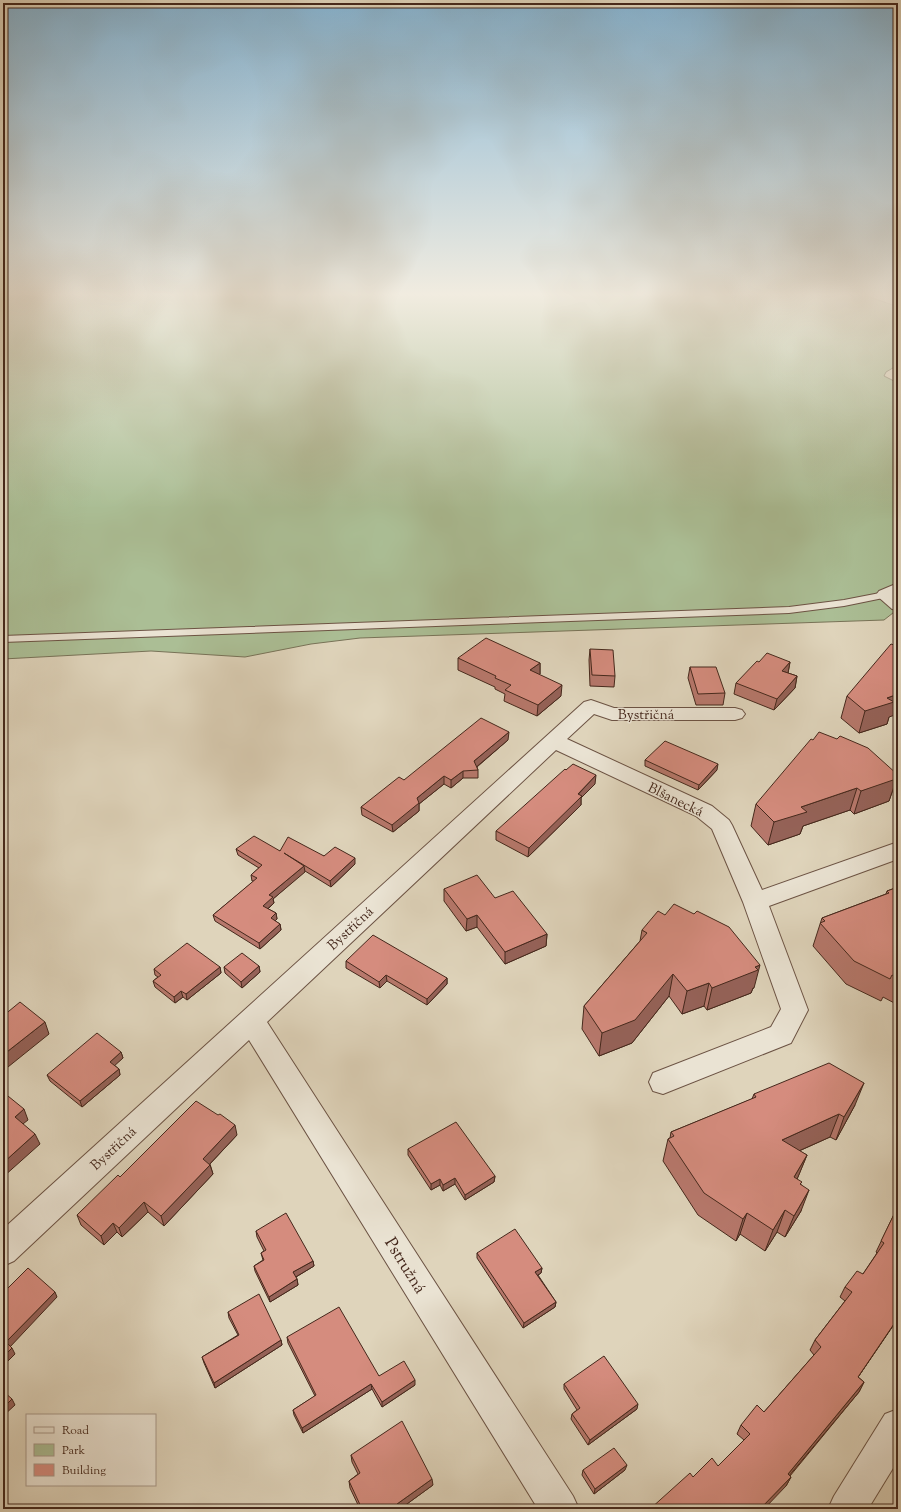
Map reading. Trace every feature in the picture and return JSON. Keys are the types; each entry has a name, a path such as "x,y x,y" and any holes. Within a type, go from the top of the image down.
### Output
{"street":[{"name":"Bystřičná","path":"3,1250 591,706 612,714 735,714"},
{"name":"Blšanecká","path":"553,741 704,811 721,825 755,902 795,1010 781,1035 663,1082"},
{"path":"755,902 898,850"},
{"name":"Pstružná","path":"251,1020 560,1509"},
{"path":"847,1509 898,1427"}],"lane":[{"path":"3,639 789,610 894,596"}],"green space":[{"path":"3,367 895,367 886,372 884,376 898,383 898,609 884,620 360,638 311,644 245,657 151,651 3,659"}],"building":[{"path":"486,638 540,663 530,670 562,685 538,705 505,690 511,685 495,678 496,676 458,658"},
{"path":"898,640 898,694 887,698 894,702 865,711 847,696 891,644 894,645"},
{"path":"590,649 613,650 615,676 592,675"},
{"path":"767,653 790,662 782,671 797,676 777,699 736,683 757,661 759,662"},
{"path":"690,667 716,667 725,693 698,694"},
{"path":"481,718 509,732 474,761 478,770 463,771 451,780 444,776 417,798 419,803 392,825 361,807 399,777 404,780"},
{"path":"819,732 837,739 840,736 868,748 898,775 894,776 896,779 861,791 857,788 801,807 807,812 774,822 756,804 811,739 813,740"},
{"path":"665,741 718,764 699,785 645,760"},
{"path":"573,764 596,775 578,794 582,796 529,848 496,831 565,769 566,770"},
{"path":"254,836 280,851 288,837 324,856 335,847 355,858 330,881 284,853 304,866 269,895 273,897 263,906 276,913 271,918 280,924 259,943 213,915 257,878 251,875 262,865 236,849"},
{"path":"477,875 495,898 513,891 547,934 505,952 477,915 467,919 444,889"},
{"path":"898,887 898,978 892,975 890,979 854,961 820,923 825,921 822,918 889,893 887,891"},
{"path":"674,904 694,914 697,911 729,927 760,965 755,967 758,970 712,988 709,983 687,991 673,974 635,1020 602,1033 584,1006 647,933 642,930 658,911 665,915"},
{"path":"373,935 447,978 427,999 386,975 379,982 346,961"},
{"path":"187,943 220,967 186,994 181,991 174,997 153,981 161,975 154,969"},
{"path":"242,953 259,966 241,982 224,967"},
{"path":"20,1002 45,1022 3,1055 3,1016"},
{"path":"97,1033 121,1052 110,1062 119,1069 80,1101 47,1075"},
{"path":"829,1063 864,1083 844,1117 839,1114 782,1140 807,1155 794,1177 802,1182 800,1184 809,1190 794,1216 785,1210 773,1230 747,1213 743,1219 704,1193 668,1139 674,1136 671,1132 756,1097 754,1094"},
{"path":"3,1092 24,1109 15,1117 35,1134 3,1163 4,1118"},
{"path":"196,1101 218,1115 220,1114 235,1125 203,1159 210,1165 161,1216 144,1202 119,1228 113,1223 101,1236 77,1215 118,1175 120,1177"},
{"path":"456,1122 495,1176 465,1195 455,1178 443,1185 440,1179 431,1184 408,1149"},
{"path":"898,1206 898,1318 858,1377 864,1382 788,1474 791,1477 760,1509 650,1509 690,1473 693,1477 712,1458 718,1466 750,1434 741,1425 757,1405 764,1412 821,1347 815,1340 852,1292 845,1287 857,1271 863,1274 884,1243 881,1241"},
{"path":"286,1213 313,1261 293,1272 297,1279 269,1297 254,1266 264,1260 261,1253 266,1250 256,1231"},
{"path":"515,1229 542,1268 535,1272 556,1302 524,1323 477,1253"},
{"path":"28,1268 55,1292 6,1342 12,1348 3,1357 3,1293"},
{"path":"259,1294 281,1340 214,1383 202,1357 239,1335 228,1312"},
{"path":"339,1307 379,1376 404,1361 415,1380 382,1402 371,1384 302,1428 293,1410 316,1395 287,1337"},
{"path":"604,1356 638,1404 590,1440 572,1414 580,1408 564,1384"},
{"path":"3,1391 12,1399 3,1408"},
{"path":"402,1421 432,1479 397,1504 399,1509 362,1509 349,1481 360,1473 351,1455"},
{"path":"614,1448 627,1465 595,1489 583,1470"}]}
